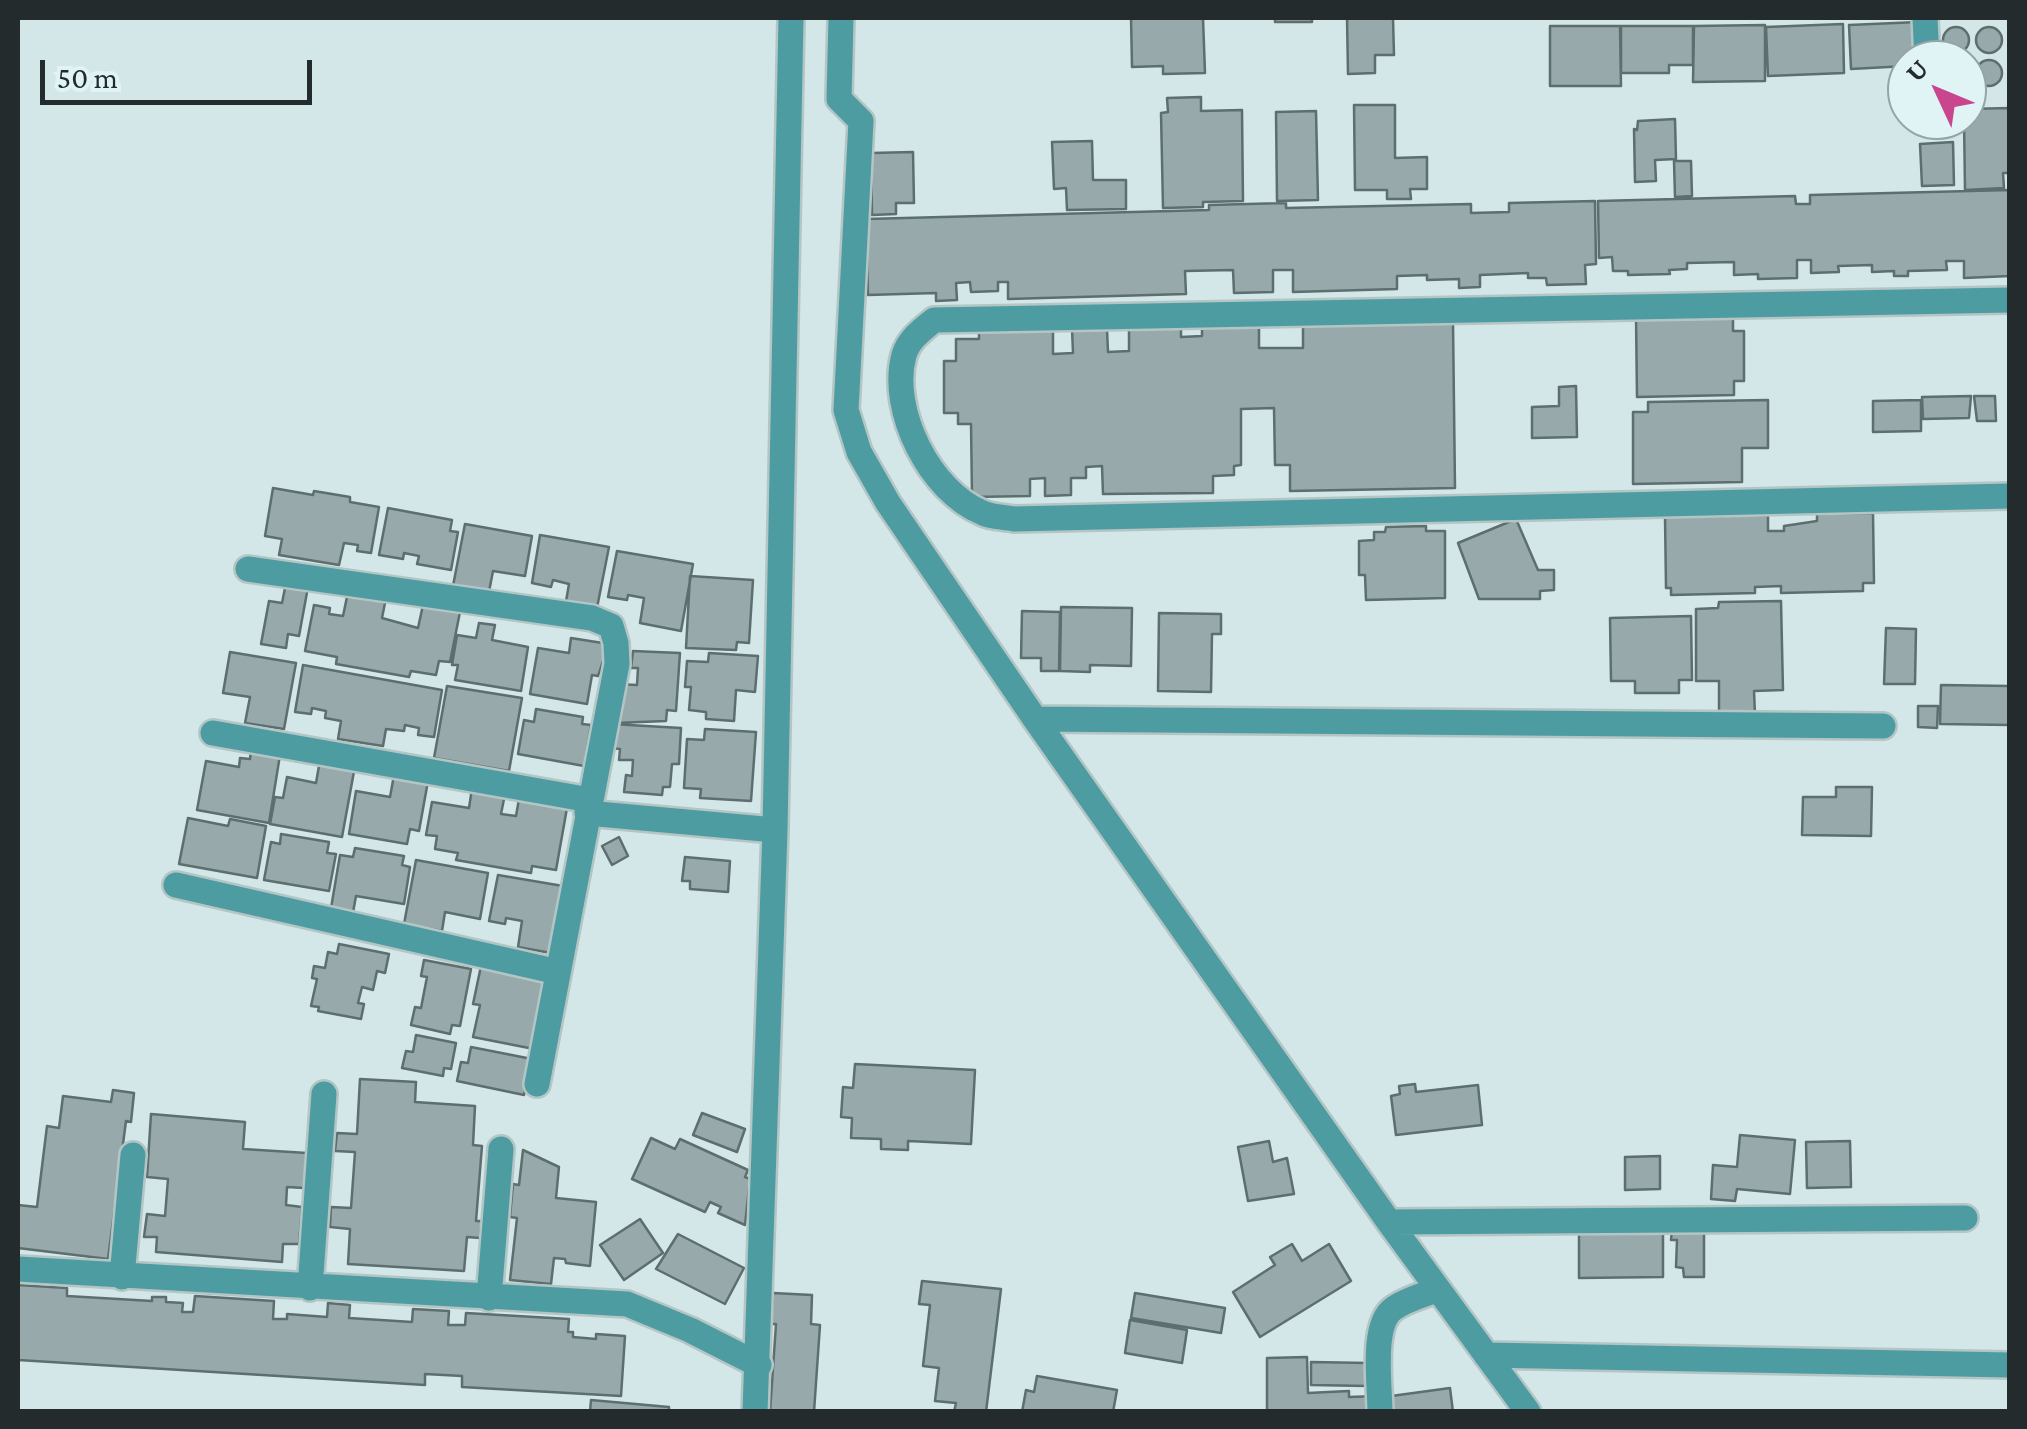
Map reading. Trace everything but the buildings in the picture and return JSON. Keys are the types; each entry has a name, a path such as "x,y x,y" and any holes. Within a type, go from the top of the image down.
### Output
{"street":[{"path":"755,1412 775,830 791,18"},
{"path":"841,18 839,99 861,121 846,410 858,452 888,503 1035,719 1388,1222 1432,1292 1528,1412"},
{"path":"2010,300 934,320 914,336 904,356 903,392 912,438 949,490 983,514 1014,519 2010,496"},
{"path":"248,570 592,618 610,626 617,664 537,1084"},
{"path":"1035,719 1883,726"},
{"path":"213,732 588,807 775,830"},
{"path":"176,885 558,972"},
{"path":"310,1288 324,1094"},
{"path":"489,1298 502,1149"},
{"path":"122,1277 133,1156"},
{"path":"1388,1222 1965,1218"},
{"path":"18,1269 627,1304 690,1330 759,1366"},
{"path":"1380,1412 1379,1334 1384,1318 1394,1308 1432,1292"},
{"path":"1486,1355 2010,1365"}]}
